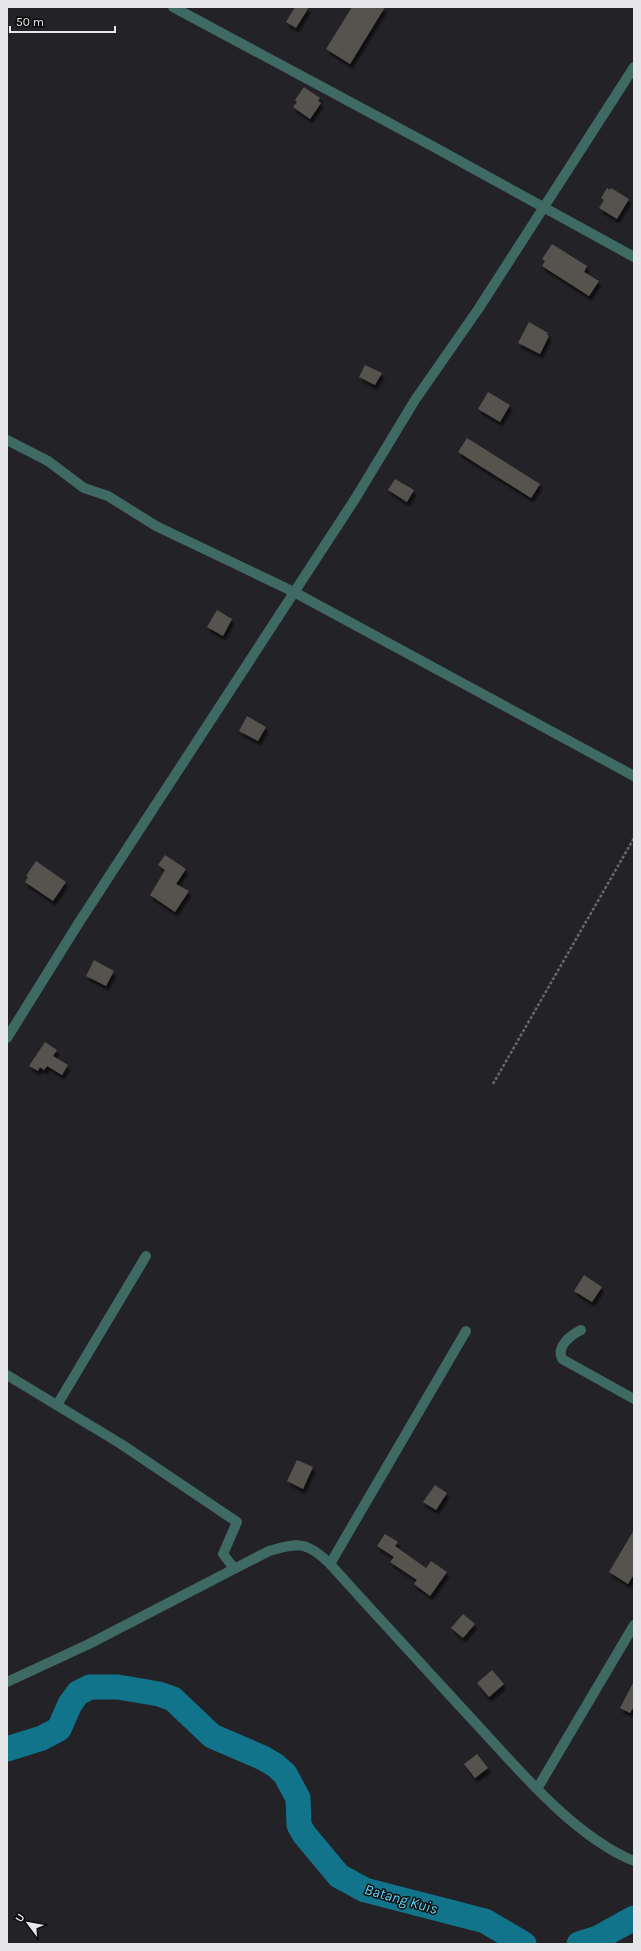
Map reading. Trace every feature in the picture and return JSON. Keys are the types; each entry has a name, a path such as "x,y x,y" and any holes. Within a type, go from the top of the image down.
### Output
{"street":[{"path":"173,7 634,257"},
{"path":"7,1038 78,924 355,499 415,400 479,308 634,67"},
{"path":"7,440 48,461 84,488 115,500 156,526 294,592 634,776"},
{"path":"57,1405 146,1256"},
{"path":"581,1330 572,1335 564,1344 560,1356 562,1359 634,1399"},
{"path":"330,1564 466,1331"},
{"path":"7,1375 121,1444 237,1522 223,1554 234,1568"},
{"path":"7,1682 89,1644 269,1551 284,1546 299,1545 310,1547 330,1564 537,1789 580,1828 605,1846 634,1861"},
{"path":"537,1789 634,1626"}],"path":[{"path":"493,1084 634,838"}],"building":[{"path":"295,7 309,7 296,28 286,22"},
{"path":"352,7 385,7 350,64 326,49"},
{"path":"304,87 320,98 318,101 321,103 310,119 293,107 297,102 295,100"},
{"path":"607,188 610,190 611,188 629,199 617,219 599,208 604,200 601,198"},
{"path":"552,244 587,266 584,272 599,281 589,296 542,266 545,261 542,259"},
{"path":"529,322 548,333 547,335 549,336 540,354 518,343"},
{"path":"365,365 382,373 375,385 359,377"},
{"path":"488,392 510,405 500,422 478,409"},
{"path":"467,438 540,484 531,498 458,452"},
{"path":"395,479 414,490 407,502 388,490"},
{"path":"217,610 232,619 223,636 207,627"},
{"path":"247,716 266,727 258,741 239,731"},
{"path":"165,855 186,869 176,884 189,891 175,912 150,895 165,870 158,865"},
{"path":"36,861 66,882 53,901 25,882 28,877 26,876"},
{"path":"94,960 114,971 106,986 86,976"},
{"path":"45,1042 57,1050 53,1056 68,1065 62,1075 47,1066 44,1070 40,1067 38,1071 29,1066"},
{"path":"584,1275 602,1287 592,1302 574,1291"},
{"path":"297,1460 313,1467 303,1489 287,1481"},
{"path":"435,1485 447,1493 436,1510 423,1502"},
{"path":"634,1530 634,1574 628,1584 609,1572"},
{"path":"385,1534 398,1542 395,1546 426,1568 431,1561 447,1572 430,1596 414,1584 417,1580 390,1562 394,1557 377,1546"},
{"path":"463,1614 475,1624 463,1638 451,1628"},
{"path":"492,1670 504,1684 489,1697 477,1683"},
{"path":"634,1681 634,1706 630,1713 620,1708"},
{"path":"477,1754 488,1768 475,1778 464,1764"}],"waterway":[{"name":"Batang Kuis","path":"7,1749 42,1738 59,1729 70,1704 78,1693 90,1687 118,1687 159,1694 173,1699 212,1736 263,1758 275,1765 285,1774 298,1798 299,1825 304,1834 339,1876 365,1890 485,1921 524,1944"},
{"name":"Batang Kuis","path":"579,1944 598,1938 634,1918"}]}
